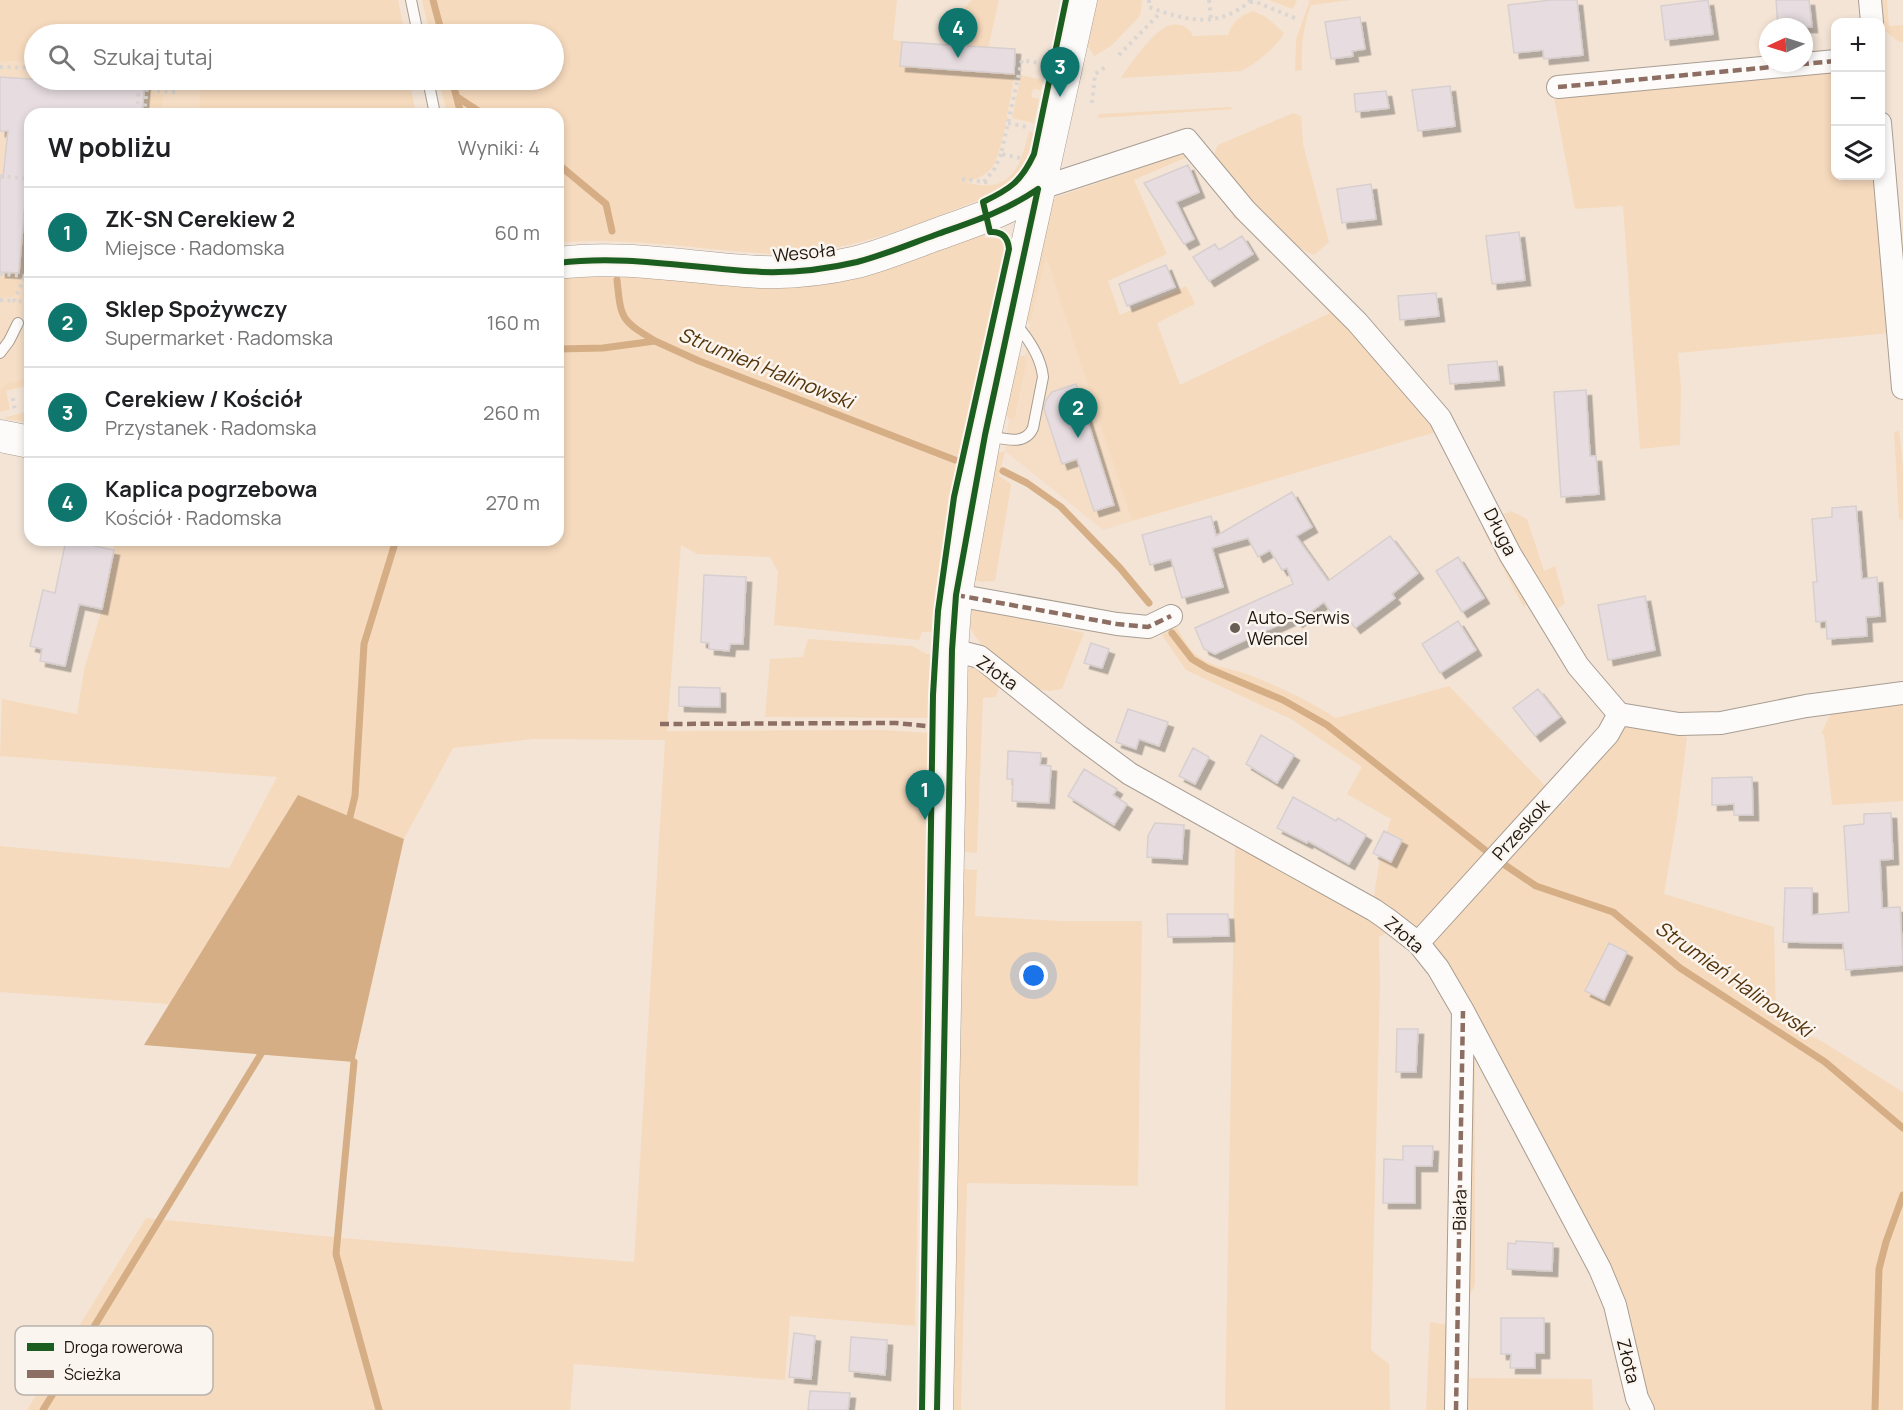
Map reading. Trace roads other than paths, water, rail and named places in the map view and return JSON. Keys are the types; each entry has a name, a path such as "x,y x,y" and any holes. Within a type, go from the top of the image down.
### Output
{"street":[{"path":"937,1410 952,650 956,595 985,435 1012,320 1080,0"},
{"path":"1870,0 1872,18"},
{"path":"1557,87 1831,61"},
{"path":"1881,126 1903,388"},
{"name":"Długa","path":"1038,189 1187,140 1245,210 1357,322 1440,418 1510,554 1534,595 1578,666 1619,714"},
{"name":"Wesoła","path":"564,262 626,260 762,272 814,269 858,262 986,217 1015,205 1038,189"},
{"path":"0,436 24,441"},
{"path":"956,595 1117,624 1148,627 1171,616"},
{"name":"Złota","path":"952,650 980,657 1130,774 1374,910 1418,943 1438,968 1600,1269 1615,1305 1637,1398 1643,1410"},
{"path":"1619,714 1678,724 1721,723 1806,706 1903,693"},
{"name":"Przeskok","path":"1418,943 1608,734 1619,714"},
{"name":"Biała","path":"1456,1410 1462,1011"}],"lane":[{"path":"411,0 416,24"},
{"path":"430,90 434,108"},
{"path":"985,435 1013,440 1025,439 1033,428 1043,377 1042,369 1030,344 1012,320"},
{"path":"0,353 18,323"}],"waterway":[{"name":"Strumień Halinowski","path":"433,0 439,24"},
{"name":"Strumień Halinowski","path":"455,90 459,108"},
{"path":"457,97 474,108"},
{"path":"564,169 606,204 612,231"},
{"path":"617,280 620,303 625,318 635,328 655,341"},
{"name":"Strumień Halinowski","path":"564,349 603,348 655,341 699,361 955,460"},
{"name":"Strumień Halinowski","path":"1003,471 1027,483 1061,507 1120,568 1149,603"},
{"path":"348,825 355,796 364,644 394,546"},
{"name":"Strumień Halinowski","path":"1172,633 1192,659 1207,668 1283,700 1327,725 1485,850"},
{"name":"Strumień Halinowski","path":"1502,863 1536,886 1613,912 1680,968 1825,1062 1903,1128"},
{"path":"94,1326 264,1046"},
{"path":"354,1062 336,1254 379,1410"},
{"path":"1875,1410 1879,1269 1903,1195"},
{"path":"43,1410 52,1395"}],"place":[{"name":"Kaplica pogrzebowa","path":"958,58"},
{"name":"Cerekiew / Kościół","path":"1060,97"},
{"name":"Sklep Spożywczy","path":"1078,438"},
{"name":"Auto-Serwis Wencel","path":"1235,628"},
{"name":"ZK-SN Cerekiew 2","path":"925,820"}]}
